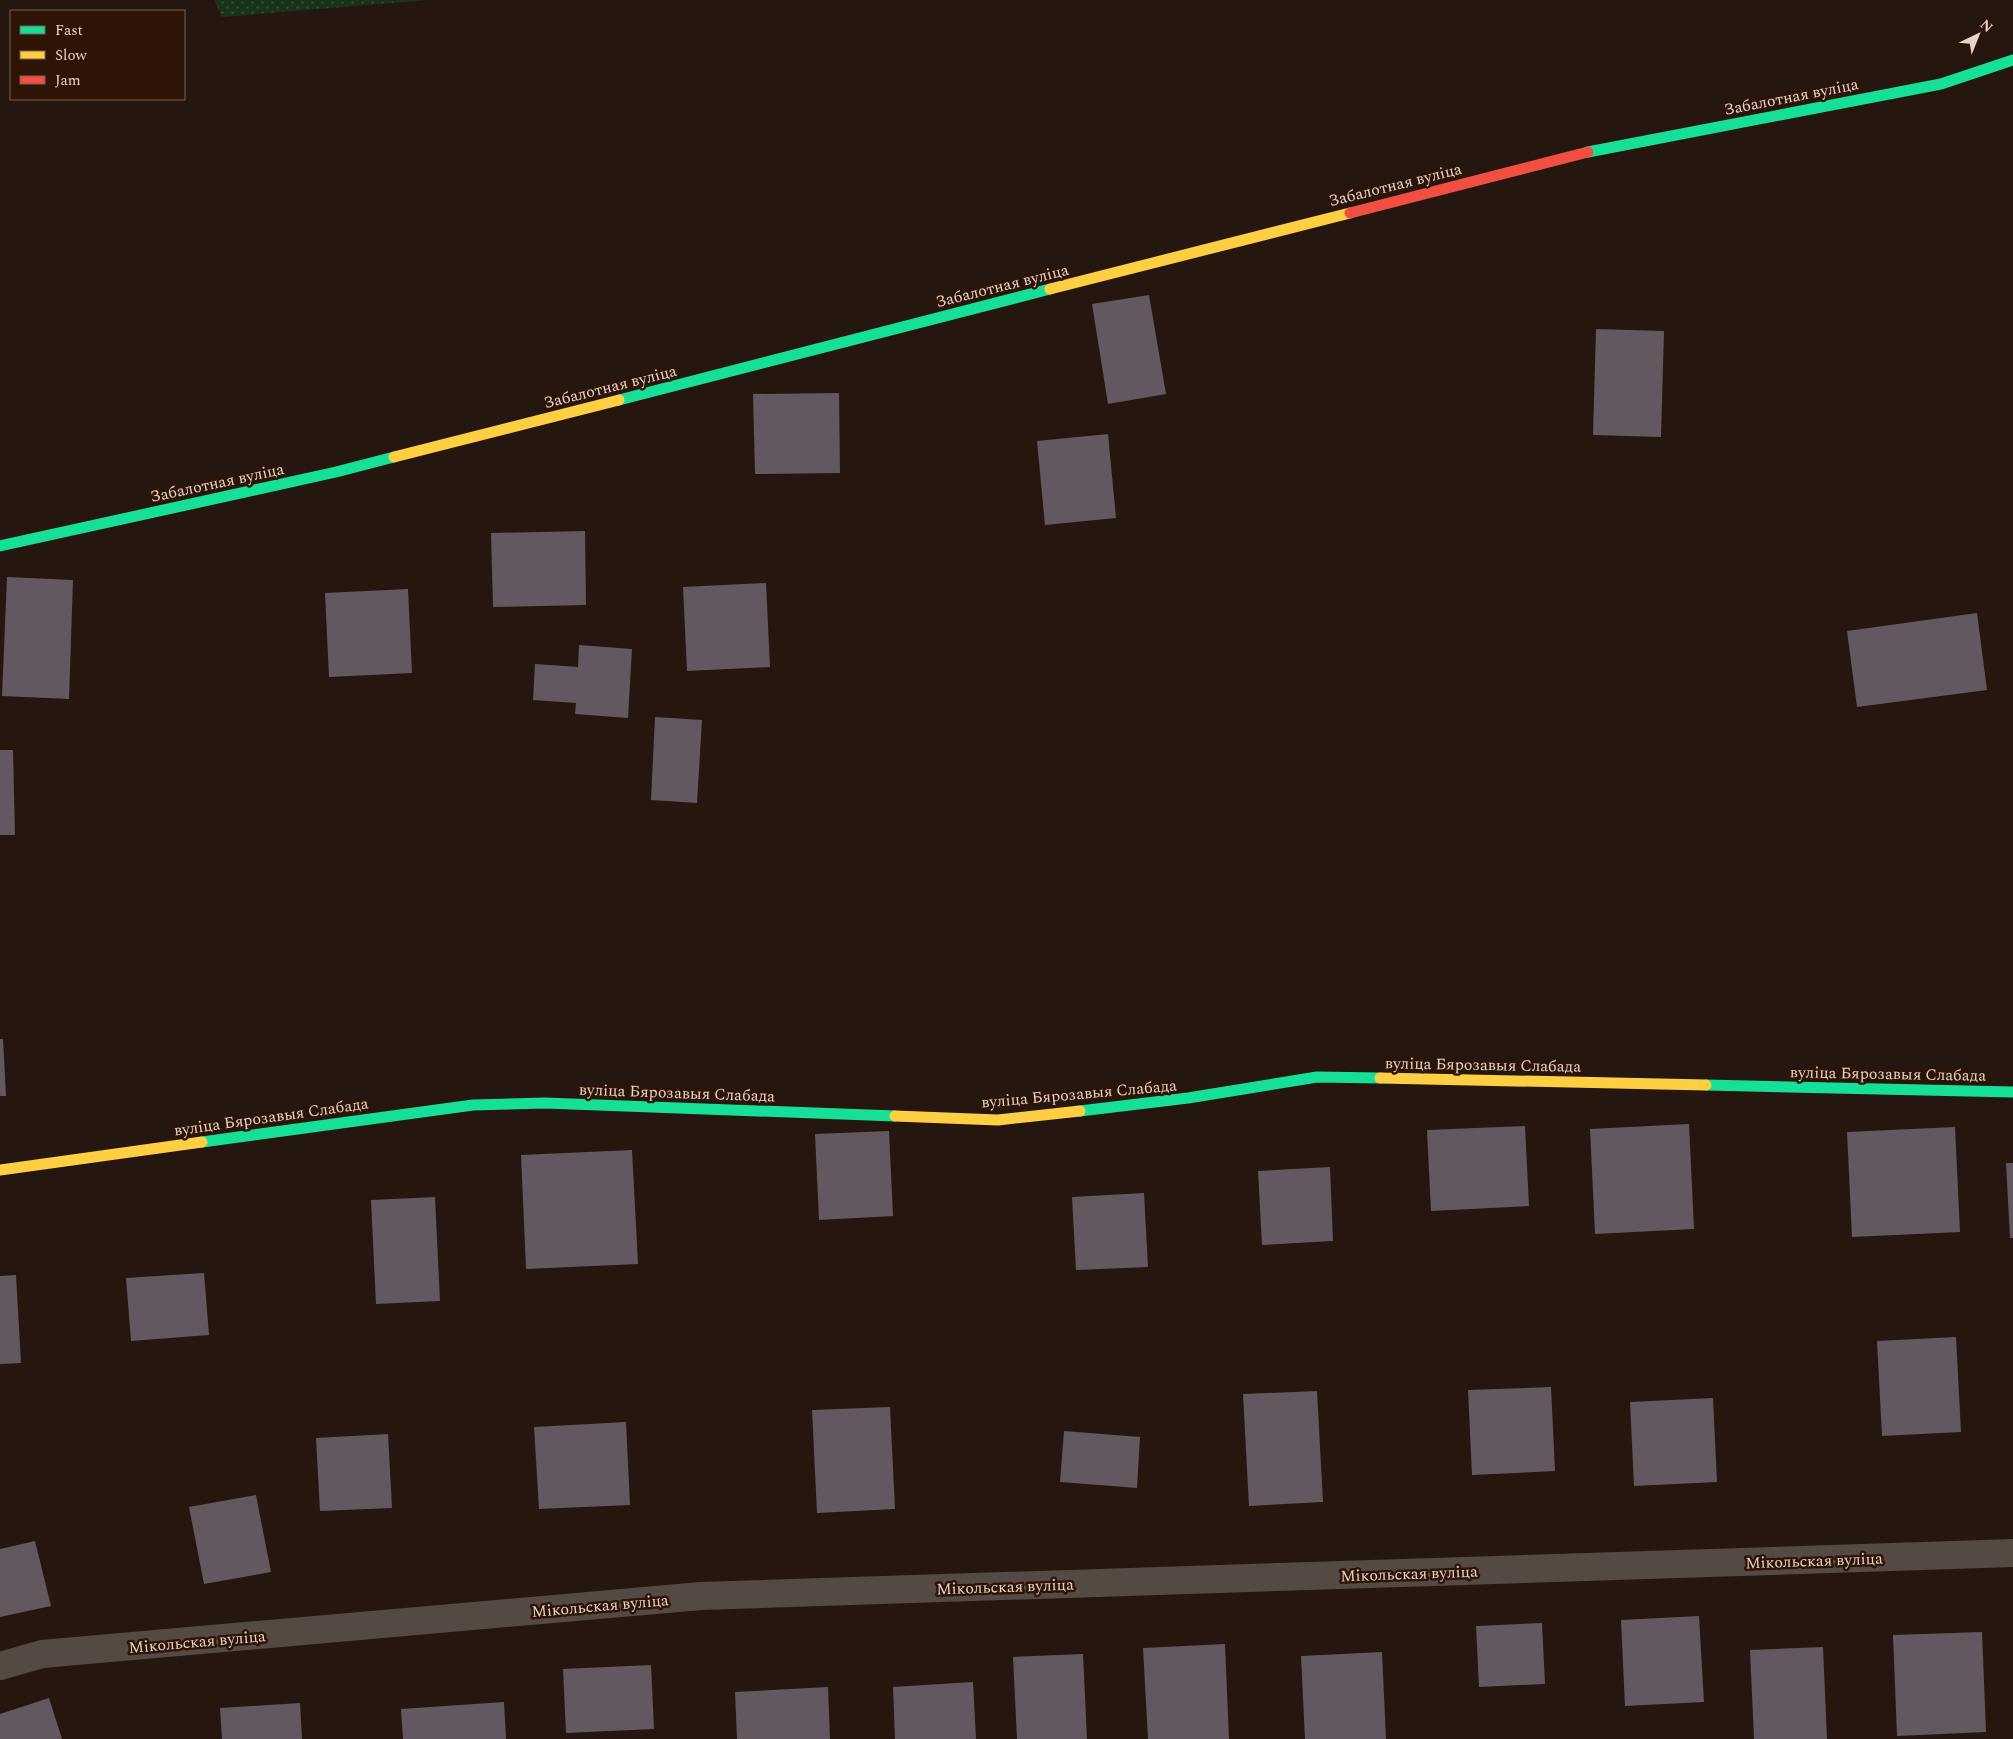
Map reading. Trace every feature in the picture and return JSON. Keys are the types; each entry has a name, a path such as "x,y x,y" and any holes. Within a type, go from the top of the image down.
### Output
{"street":[{"name":"Забалотная вуліца","path":"0,546 336,472 1588,152 1941,84 2013,60"},
{"name":"вуліца Бярозавыя Слабада","path":"0,1170 472,1105 545,1103 998,1120 1188,1098 1317,1077 2013,1092"},
{"name":"Мікольская вуліца","path":"0,1666 42,1654 701,1596 2013,1554"}],"green space":[{"path":"214,0 428,0 222,17"}],"building":[{"path":"1149,295 1166,394 1108,404 1092,304"},
{"path":"1596,329 1664,331 1661,437 1593,435"},
{"path":"839,393 840,473 755,474 753,394"},
{"path":"1108,434 1116,518 1045,525 1037,441"},
{"path":"585,531 586,605 493,607 491,533"},
{"path":"7,577 73,580 69,699 2,696"},
{"path":"766,583 770,667 687,671 683,587"},
{"path":"408,589 412,673 329,677 325,593"},
{"path":"1977,613 1987,690 1857,707 1847,631"},
{"path":"579,645 632,649 628,718 575,714 576,703 533,700 535,664 578,667"},
{"path":"655,717 702,720 697,803 651,800"},
{"path":"0,750 13,750 15,835 0,835"},
{"path":"0,1039 3,1039 6,1096 0,1096"},
{"path":"1689,1124 1694,1229 1595,1234 1590,1129"},
{"path":"1525,1126 1529,1206 1431,1211 1427,1130"},
{"path":"1955,1127 1960,1232 1852,1237 1847,1132"},
{"path":"889,1131 893,1216 819,1220 815,1134"},
{"path":"632,1150 638,1264 526,1269 521,1155"},
{"path":"2006,1163 2013,1163 2013,1238 2010,1238"},
{"path":"1330,1167 1333,1241 1262,1245 1258,1171"},
{"path":"1144,1193 1148,1267 1076,1270 1072,1197"},
{"path":"435,1197 440,1301 376,1304 371,1200"},
{"path":"204,1273 209,1335 131,1341 126,1278"},
{"path":"16,1275 21,1363 0,1364 0,1276"},
{"path":"1956,1337 1961,1432 1882,1436 1877,1341"},
{"path":"1551,1387 1555,1471 1472,1475 1468,1390"},
{"path":"1317,1391 1323,1502 1249,1506 1243,1394"},
{"path":"1713,1398 1717,1482 1634,1486 1630,1402"},
{"path":"890,1407 895,1509 817,1513 812,1410"},
{"path":"626,1422 630,1505 539,1509 534,1427"},
{"path":"1064,1431 1140,1437 1137,1488 1060,1482"},
{"path":"388,1434 392,1508 320,1511 316,1438"},
{"path":"256,1495 271,1572 204,1584 189,1507"},
{"path":"35,1541 51,1606 0,1617 0,1549"},
{"path":"1699,1616 1704,1702 1625,1706 1621,1620"},
{"path":"1542,1623 1545,1684 1479,1687 1476,1626"},
{"path":"1982,1632 1986,1732 1897,1736 1893,1635"},
{"path":"1225,1644 1229,1739 1148,1739 1143,1648"},
{"path":"1823,1647 1827,1739 1754,1739 1750,1650"},
{"path":"1382,1652 1386,1739 1305,1739 1301,1656"},
{"path":"1083,1654 1087,1739 1017,1739 1013,1657"},
{"path":"651,1665 654,1729 566,1733 563,1669"},
{"path":"973,1682 976,1739 895,1739 893,1687"},
{"path":"828,1687 830,1739 737,1739 735,1692"},
{"path":"49,1698 62,1739 0,1739 0,1714"},
{"path":"504,1702 506,1739 403,1739 401,1709"},
{"path":"300,1703 302,1739 222,1739 220,1708"}],"traffic: fast":[{"path":"1588,152 1941,84 2013,60"},
{"path":"619,400 1050,289"},
{"path":"0,546 336,472 394,457"},
{"path":"1080,1111 1188,1098 1317,1077 1380,1078"},
{"path":"1706,1085 2013,1092"},
{"path":"202,1142 473,1105 545,1103 895,1116"}],"traffic: slow":[{"path":"1050,289 1350,213"},
{"path":"394,457 619,400"},
{"path":"1380,1078 1706,1085"},
{"path":"895,1116 998,1120 1080,1111"},
{"path":"0,1170 202,1142"}],"traffic: jam":[{"path":"1350,213 1588,152"}]}
